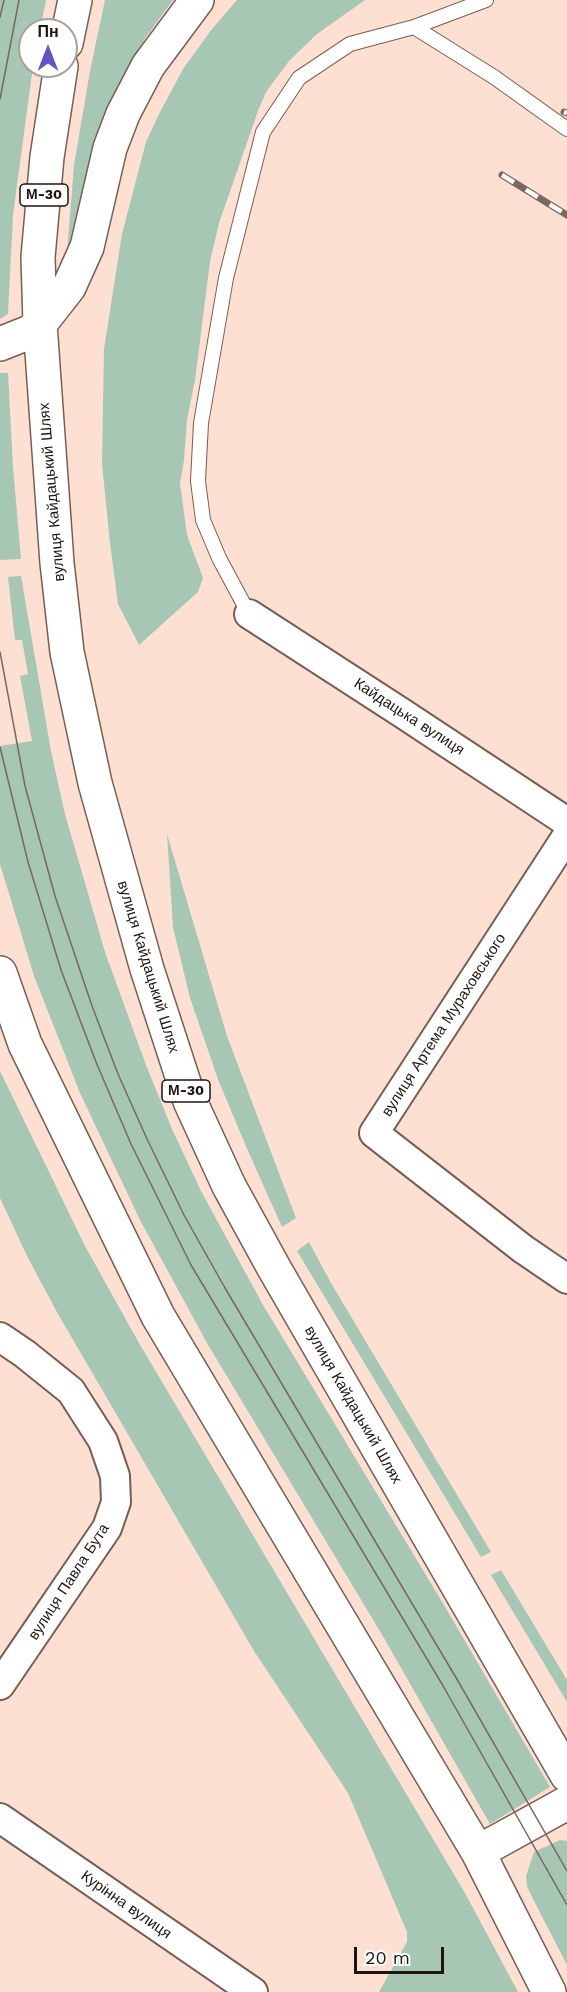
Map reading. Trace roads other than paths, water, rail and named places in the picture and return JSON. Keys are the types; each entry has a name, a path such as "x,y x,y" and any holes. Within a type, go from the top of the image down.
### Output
{"highway":[{"path":"71,18 75,0"},
{"path":"0,344 30,332 40,324 69,286 87,247 110,148 123,114 148,66 197,0"},
{"name":"вулиця Кайдацький Шлях","path":"59,78 47,157 38,257 40,324 57,563 68,652 95,783 147,969 190,1101 229,1186 567,1776"},
{"path":"0,973 25,1044 158,1316 478,1852 549,1992"},
{"path":"478,1852 567,1803"}],"street":[{"name":"Кайдацька вулиця","path":"249,614 567,822"},
{"name":"вулиця Артема Мураховського","path":"567,836 374,1133 523,1249 567,1279"},
{"name":"вулиця Павла Бута","path":"0,1337 71,1391 103,1441 115,1476 116,1493 116,1502 107,1528 0,1685"},
{"name":"Курінна вулиця","path":"0,1818 253,1992"}],"lane":[{"path":"249,614 219,558 203,520 198,481 201,423 226,278 263,132 299,78 350,44 414,27 486,0"},
{"path":"414,27 494,77 567,129"}],"tram line":[{"path":"0,17 4,0"},
{"path":"0,99 19,0"},
{"path":"0,652 25,786 55,896 92,1006 118,1074 147,1139 184,1215 225,1288 458,1681 567,1871"},
{"path":"0,747 28,862 61,970 96,1062 131,1144 191,1265 442,1684 567,1905"}],"railway":[{"path":"502,175 567,215"}]}
